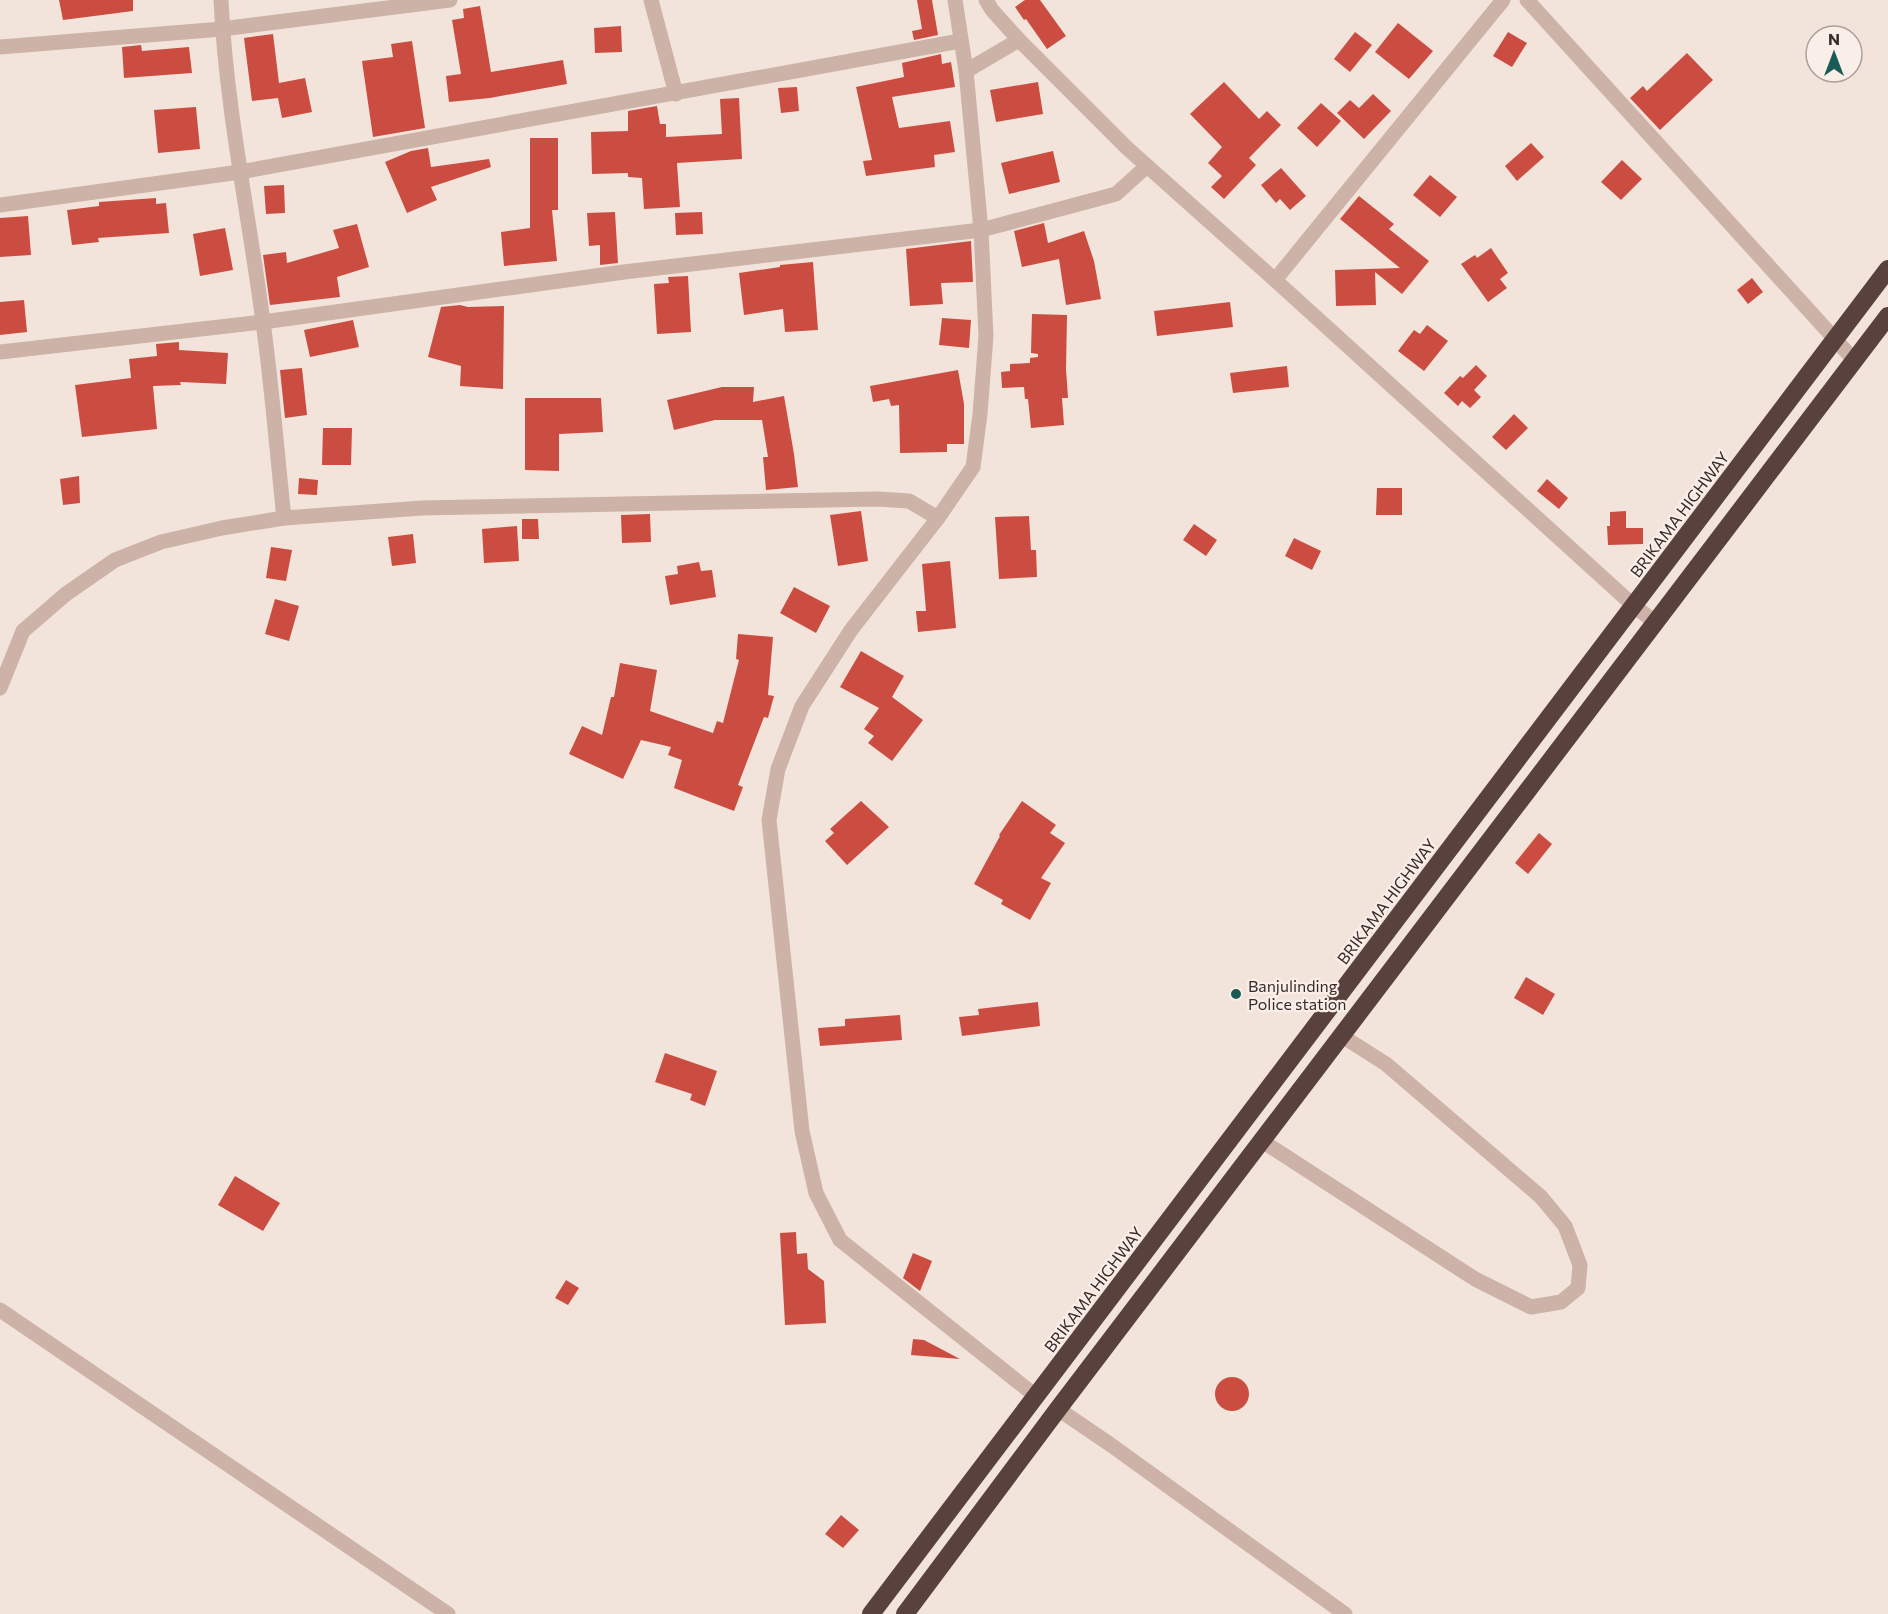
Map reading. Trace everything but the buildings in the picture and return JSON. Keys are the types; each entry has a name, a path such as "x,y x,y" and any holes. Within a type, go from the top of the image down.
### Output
{"highway":[{"name":"BRIKAMA HIGHWAY","path":"871,1614 1888,269"},
{"path":"905,1614 1654,622 1888,316"},
{"path":"1406,906 1429,921"},
{"path":"1162,1230 1183,1245"}],"street":[{"path":"221,0 222,29 240,172 263,322 284,518"},
{"path":"0,47 222,29 450,0"},
{"path":"651,0 676,94"},
{"path":"955,0 966,71 981,230 986,336 973,467 938,518 851,630 802,706 778,769 769,820 802,1131 816,1192 840,1240 1037,1397"},
{"path":"986,0 1019,40 1119,140 1654,622"},
{"path":"1275,280 1503,0"},
{"path":"1527,0 1854,360"},
{"path":"966,71 1019,40"},
{"path":"0,205 240,172 960,41"},
{"path":"0,352 263,322 624,272 981,230 1116,194 1147,166"},
{"path":"0,688 23,632 66,594 115,560 161,542 222,528 284,518 422,508 878,499 909,501 938,518"},
{"path":"1262,1141 1475,1279 1531,1307 1562,1302 1578,1288 1580,1265 1565,1226 1541,1197 1386,1064 1342,1036"},
{"path":"0,1310 448,1614"},
{"path":"1058,1409 1345,1614"}],"place":[{"name":"Banjulinding Police station","path":"1236,994"}]}
